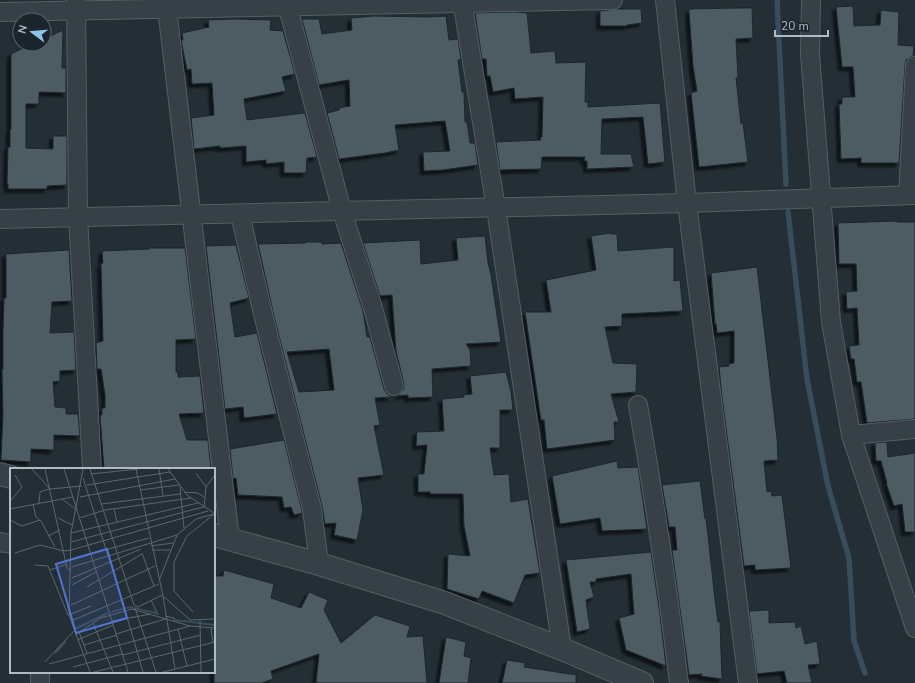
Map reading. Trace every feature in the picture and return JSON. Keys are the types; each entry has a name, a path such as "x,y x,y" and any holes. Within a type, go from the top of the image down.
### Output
{"street":[{"path":"0,12 75,6 613,0"},
{"path":"665,0 688,203 748,683"},
{"path":"811,0 810,54 831,322 851,435 915,628"},
{"path":"462,2 496,208 562,649"},
{"path":"287,4 342,211 373,308 394,386"},
{"path":"166,5 192,215 222,537 319,564 445,603 562,649 642,683"},
{"path":"75,6 78,216 92,468"},
{"path":"0,219 688,203 911,195 915,66"},
{"path":"240,214 264,318 312,509 319,564"},
{"path":"638,405 654,497 672,617 679,683"},
{"path":"851,435 915,430"},
{"path":"0,474 10,477"},
{"path":"0,542 10,544"}],"building":[{"path":"853,6 854,26 880,25 881,10 899,12 898,45 914,46 913,56 906,60 905,65 899,163 861,163 861,158 841,159 839,104 842,104 842,97 855,97 853,67 842,67 836,7"},
{"path":"752,8 753,38 736,39 738,78 736,78 741,124 743,123 748,162 699,167 691,93 697,91 693,66 689,11 690,9"},
{"path":"641,9 642,23 627,26 600,26 600,11"},
{"path":"475,13 527,13 531,53 555,51 556,63 586,62 585,102 588,102 588,107 660,103 665,162 648,164 643,117 602,119 601,154 631,154 634,167 587,169 587,161 584,161 585,157 542,157 541,169 500,170 496,142 541,140 543,97 515,99 514,88 493,92 490,76 487,76 486,59 482,59"},
{"path":"374,16 446,16 449,40 458,39 461,60 458,60 462,92 464,92 465,122 467,122 470,143 475,143 478,165 424,171 423,152 450,151 445,121 395,125 399,150 339,159 327,113 339,110 339,108 350,106 349,80 319,85 302,19 319,19 322,34 352,30 351,18"},
{"path":"208,20 271,20 270,30 283,31 295,74 282,77 286,91 244,99 247,120 305,113 317,157 307,158 306,173 284,173 284,162 266,164 266,160 246,162 246,146 220,148 220,146 194,149 191,118 214,115 212,83 192,84 191,69 187,70 181,40 183,40 182,33 209,27"},
{"path":"63,30 62,68 66,68 66,93 39,92 39,104 26,104 26,148 53,149 53,136 67,136 67,185 47,186 47,189 8,189 8,147 10,147 11,129 11,54 15,52 52,52 52,35"},
{"path":"897,221 915,222 915,419 867,423 861,382 857,382 854,359 851,359 849,346 859,345 857,308 847,309 846,292 857,291 856,264 839,264 838,223"},
{"path":"610,233 617,234 618,251 674,247 674,281 680,280 683,311 622,314 622,326 605,327 613,363 637,364 636,392 611,394 619,422 614,422 615,440 547,449 544,420 541,420 525,312 551,312 546,280 596,270 591,236"},
{"path":"485,236 501,342 466,344 470,350 471,366 432,369 433,397 408,398 408,395 398,396 404,389 404,384 396,351 392,295 380,296 363,243 420,240 421,264 458,260 456,238"},
{"path":"341,243 363,311 367,337 370,337 384,389 387,394 392,397 375,398 380,425 374,426 384,475 358,478 363,510 357,540 334,535 336,523 325,524 322,506 274,316 258,244","holes":["329,349 334,390 299,392 287,352"]},
{"path":"236,245 249,298 230,303 235,337 257,333 277,414 244,418 243,407 225,409 206,246"},
{"path":"185,248 196,339 176,340 176,372 178,372 178,377 200,376 204,413 179,414 187,440 208,440 211,468 104,468 100,415 102,415 102,408 105,408 105,395 101,369 97,369 96,343 103,341 102,251"},
{"path":"69,250 72,301 52,302 50,333 74,332 76,370 60,371 60,381 53,382 55,407 66,408 66,414 78,414 80,436 54,435 54,450 31,449 31,462 1,460 3,414 2,369 4,298 6,298 6,254"},
{"path":"757,267 777,438 778,460 764,461 767,492 771,491 772,496 782,495 791,568 755,570 755,565 744,566 719,367 729,366 728,364 734,363 734,331 717,333 711,273"},
{"path":"506,372 511,392 513,410 500,410 500,448 490,448 494,475 509,474 511,502 528,499 540,573 525,575 514,603 482,591 479,599 447,589 448,554 470,556 464,526 463,494 430,494 430,492 418,492 418,474 424,474 427,445 416,446 417,432 444,431 442,399 464,397 463,395 472,394 470,376"},
{"path":"284,440 302,511 302,513 294,515 291,507 284,508 282,497 238,495 236,478 233,479 230,449"},
{"path":"887,442 888,457 915,453 915,532 905,532 902,504 894,506 886,483 881,461 876,461 875,443"},
{"path":"617,461 618,468 638,467 647,529 602,531 600,518 560,524 552,476"},
{"path":"700,481 705,519 706,518 718,622 720,622 722,679 701,676 702,674 689,675 672,550 677,550 675,527 669,527 662,485"},
{"path":"651,552 666,666 626,650 619,618 634,614 631,574 596,579 596,582 590,582 594,597 586,600 590,629 577,632 566,560"},
{"path":"224,570 274,584 271,598 301,608 309,592 328,600 324,610 341,643 375,615 410,626 407,637 423,636 427,683 316,683 319,654 271,671 273,679 262,683 214,683 215,576 223,576"},
{"path":"769,610 769,623 795,622 796,628 801,626 805,644 817,641 820,664 808,665 812,683 787,683 784,671 757,674 749,611"},
{"path":"446,637 466,642 464,656 471,658 468,683 439,683"},
{"path":"507,660 525,663 524,667 576,675 576,683 502,683"}],"waterway":[{"path":"777,0 786,184"},
{"path":"788,212 807,379 828,486 849,558 854,641 865,673"}]}
